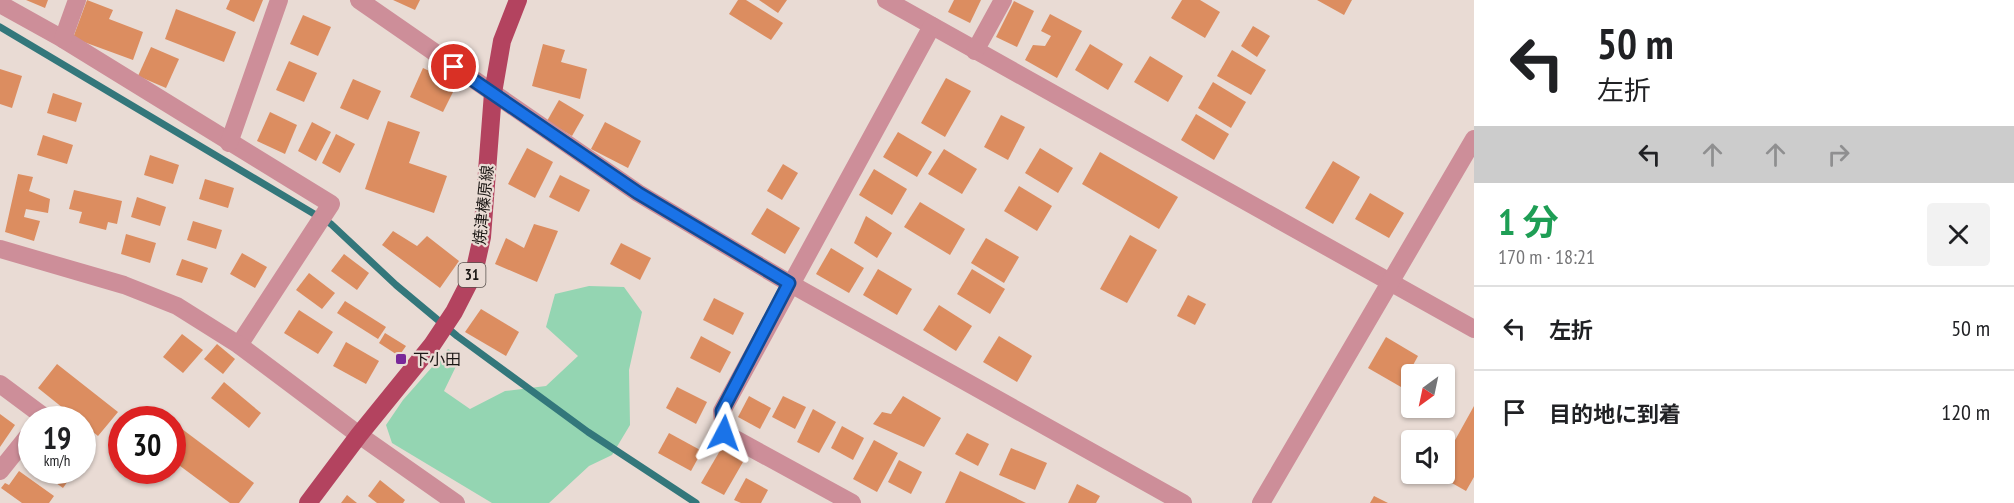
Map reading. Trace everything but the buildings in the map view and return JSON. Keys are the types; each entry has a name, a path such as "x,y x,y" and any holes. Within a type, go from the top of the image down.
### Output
{"main road":[{"name":"焼津榛原線","path":"308,503 358,435 432,345 454,312 474,273 482,237 493,93 502,41 518,0"}],"street":[{"path":"63,39 77,0"},
{"path":"229,143 279,0"},
{"path":"359,0 638,193 789,283 1183,503"},
{"path":"886,0 1474,329"},
{"path":"975,51 1003,0"},
{"path":"0,4 63,39 331,204 239,345"},
{"path":"852,503 724,433 722,411 789,283 932,26"},
{"path":"1261,503 1474,139"},
{"path":"0,249 124,285 166,302 239,345 358,435 456,503"},
{"path":"0,384 30,406"},
{"path":"0,471 18,448"}],"green space":[{"path":"589,286 624,287 642,312 629,370 630,425 612,455 589,466 549,503 492,503 392,443 386,425 403,400 448,349 461,356 444,391 470,409 505,391 546,386 578,356 546,327 555,294"}],"waterway":[{"path":"0,27 331,224 396,285 457,336 588,432 696,503"}],"place":[{"name":"下小田","path":"401,359"}],"route":[{"path":"454,67 638,193 789,283 722,411 724,433"}]}
